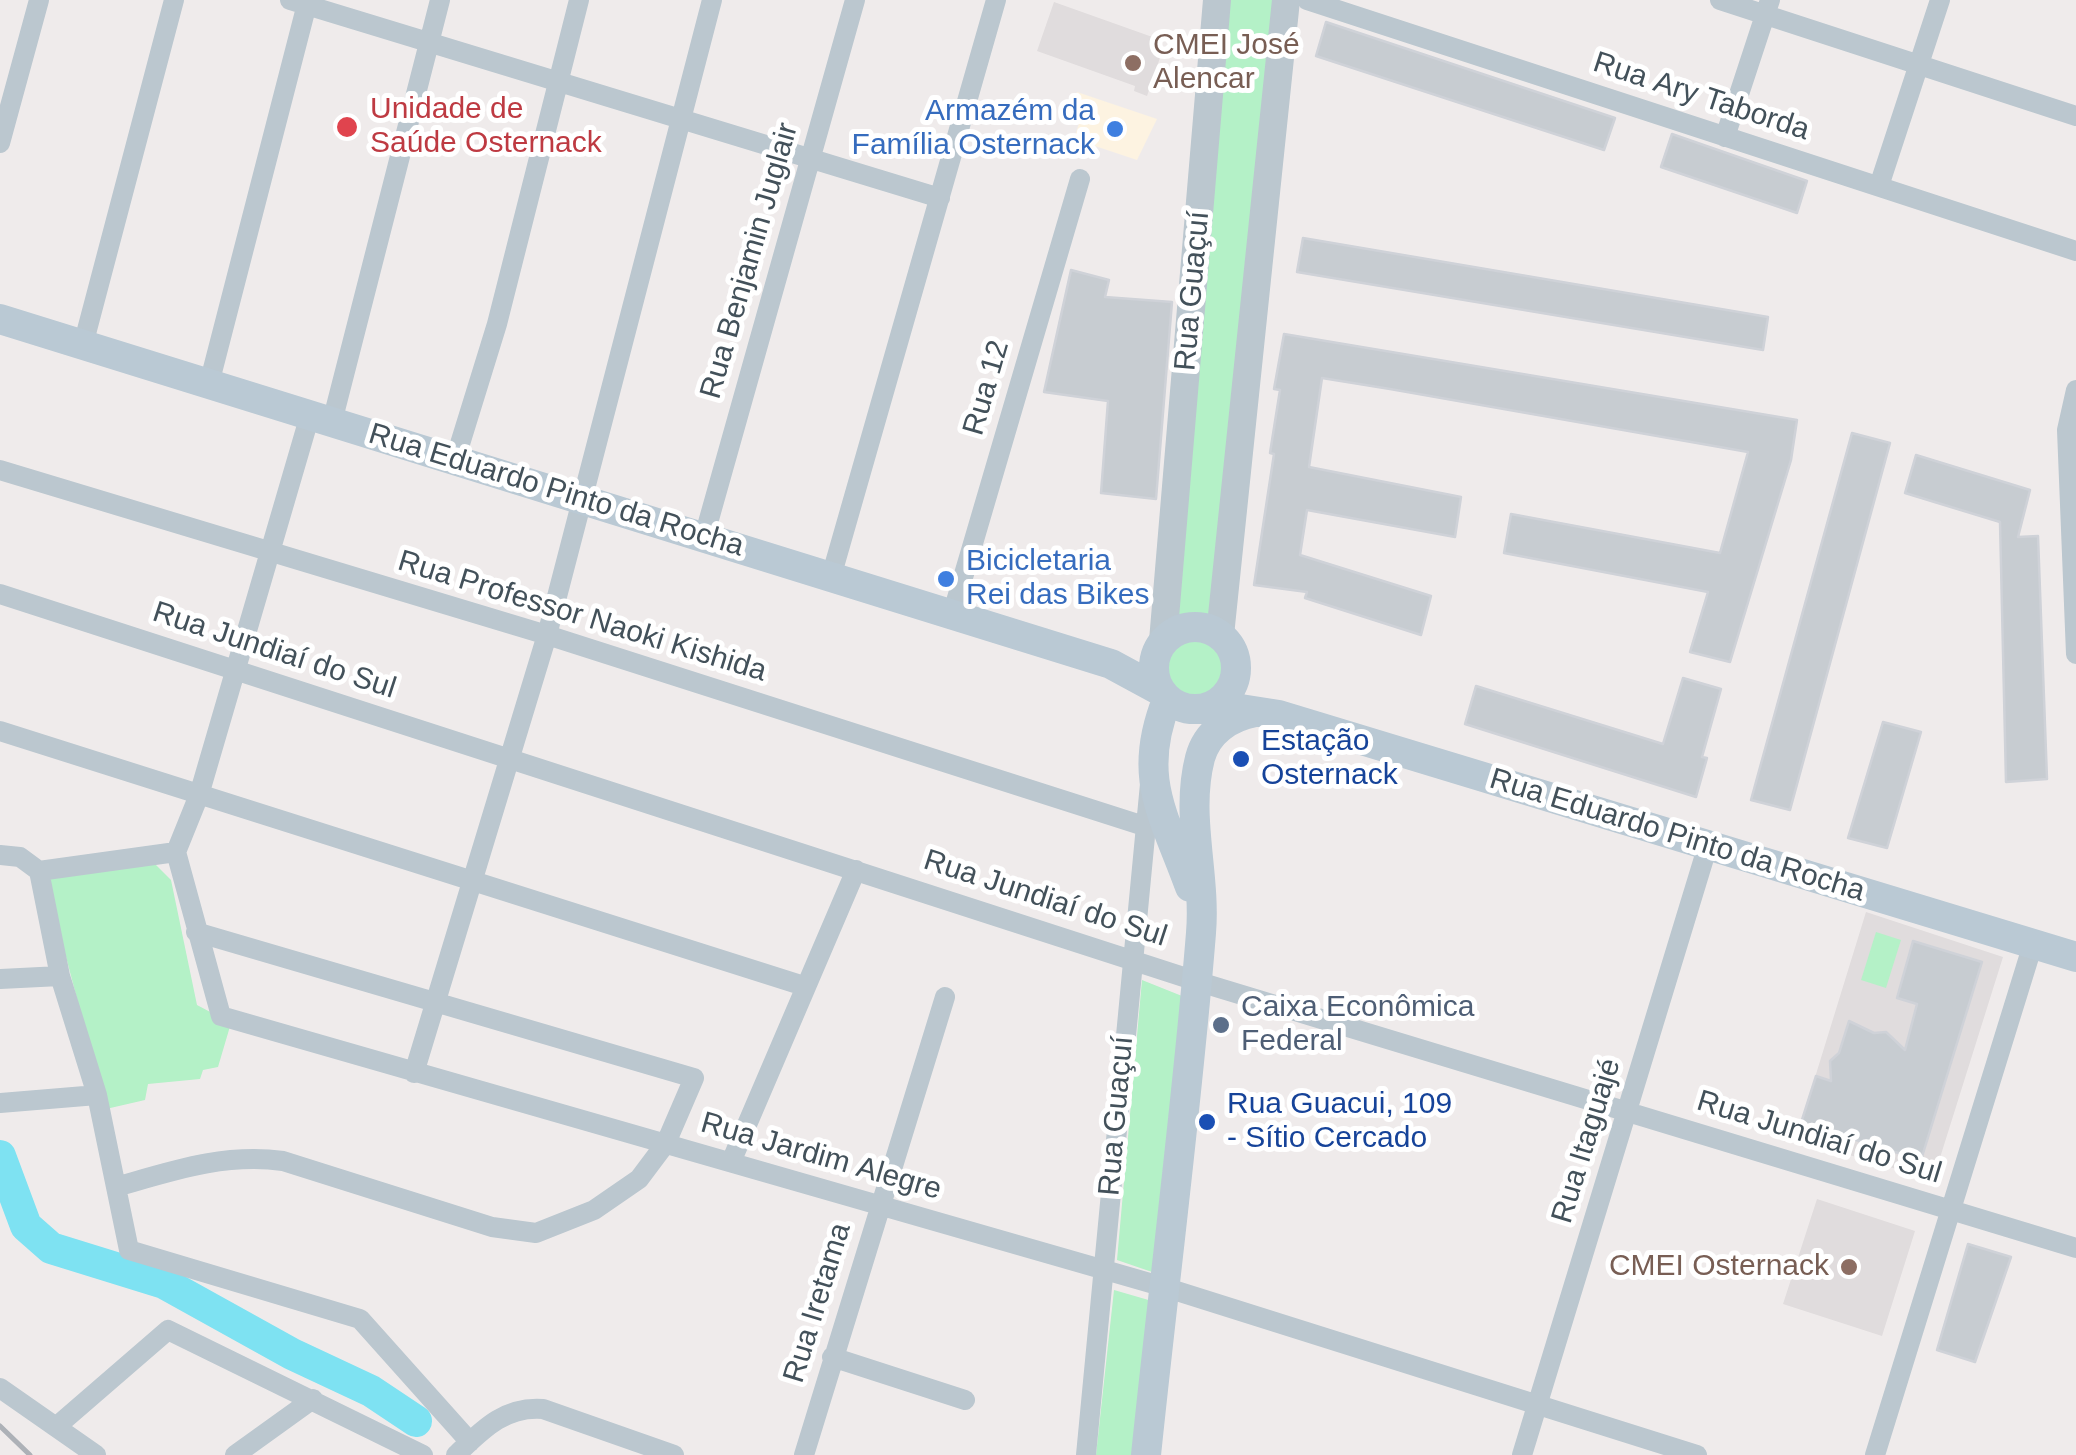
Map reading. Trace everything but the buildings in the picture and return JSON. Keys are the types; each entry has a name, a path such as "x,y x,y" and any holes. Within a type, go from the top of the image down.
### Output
{"main road":[{"name":"Rua Eduardo Pinto da Rocha","path":"0,319 1111,664 1163,695"},
{"path":"1111,664 1160,645 1184,628 1209,629 1220,635 1235,657 1233,684 1208,707 1190,710 1163,695 1153,669 1160,645"},
{"name":"Rua Eduardo Pinto da Rocha","path":"1236,670 1271,713"},
{"name":"Rua Guaçuí","path":"1163,695 1150,777 1202,922"},
{"name":"Rua Eduardo Pinto da Rocha","path":"1208,707 1271,713 2076,957"},
{"name":"Rua Guaçuí","path":"1146,1455 1202,922 1194,812 1200,758 1209,740 1208,707"},
{"path":"1209,740 1233,718 1271,713"},
{"path":"1150,777 1168,807 1194,812"}],"street":[{"path":"0,143 39,0"},
{"path":"83,344 174,0"},
{"path":"0,855 20,858 39,871 176,852 199,794 270,553 321,418 440,0"},
{"path":"455,460 496,324 579,0"},
{"path":"414,1074 547,635 712,0"},
{"name":"Rua Benjamin Juglair","path":"704,537 854,0"},
{"path":"831,577 996,0"},
{"name":"Rua Guaçuí","path":"1160,645 1217,0"},
{"name":"Rua Guaçuí","path":"1220,635 1286,0"},
{"name":"Rua Ary Taborda","path":"1307,0 2076,251"},
{"path":"1720,0 1768,7 1918,65 2075,112"},
{"path":"1878,186 1940,0"},
{"path":"209,384 301,2 940,198"},
{"path":"1725,136 1768,7"},
{"name":"Rua 12","path":"952,614 1080,180"},
{"path":"2076,390 2068,430 2076,654"},
{"name":"Rua Professor Naoki Kishida","path":"0,470 547,635 1144,826"},
{"name":"Rua Jundiaí do Sul","path":"0,594 1196,980 2076,1248"},
{"path":"0,731 804,986"},
{"name":"Rua Guaçuí","path":"1086,1455 1150,777"},
{"name":"Rua Itaguajé","path":"1522,1455 1708,845"},
{"name":"Rua Jardim Alegre","path":"176,852 221,1016 1164,1288 1697,1455"},
{"path":"731,1162 856,870"},
{"path":"39,871 60,976 97,1095 128,1250 360,1319 463,1448 504,1414 521,1407 544,1409 674,1455"},
{"path":"116,1187 190,1166 258,1157 283,1160 506,1230 536,1233 556,1228 620,1195 666,1142 694,1078 196,932"},
{"path":"1874,1455 2033,944"},
{"path":"0,979 60,976"},
{"name":"Rua Iretama","path":"804,1455 945,997"},
{"path":"0,1103 97,1095"},
{"path":"57,1426 168,1330 423,1455"},
{"path":"832,1357 965,1400"},
{"path":"0,1388 96,1455"},
{"path":"235,1455 314,1399"}],"shaded area":[{"path":"1054,2 1158,39 1156,46 1163,49 1147,96 1134,91 1135,86 1037,51"},
{"name":"Armazém da Família Osternack","path":"1077,92 1157,119 1137,160 1074,139 1080,120 1068,116"},
{"path":"1866,912 2003,957 1933,1180 1796,1139"},
{"name":"CMEI Osternack","path":"1817,1199 1915,1231 1882,1336 1783,1304"}],"green space":[{"path":"1228,0 1277,0 1212,618 1172,619"},
{"path":"1194,632 1219,642 1229,667 1219,692 1194,702 1169,692 1159,667 1169,642"},
{"path":"155,864 171,880 197,1005 231,1023 218,1067 203,1070 200,1079 148,1084 145,1100 106,1109 45,877"},
{"path":"1876,932 1901,940 1886,988 1861,980"},
{"path":"1142,980 1182,996 1152,1272 1117,1260"},
{"path":"1114,1290 1152,1301 1135,1455 1096,1455"}],"waterway":[{"path":"0,1156 26,1226 51,1248 164,1283 292,1354 371,1391 416,1421"}],"railway":[{"path":"0,1426 30,1455"}],"place":[{"name":"CMEI José Alencar","path":"1133,63"},
{"name":"Unidade de Saúde Osternack","path":"347,127"},
{"name":"Armazém da Família Osternack","path":"1115,129"},
{"name":"Bicicletaria Rei das Bikes","path":"946,579"},
{"name":"Estação Osternack","path":"1241,759"},
{"name":"Caixa Econômica Federal","path":"1221,1025"},
{"name":"Rua Guacui, 109 - Sítio Cercado","path":"1207,1122"},
{"name":"CMEI Osternack","path":"1849,1267"}]}
